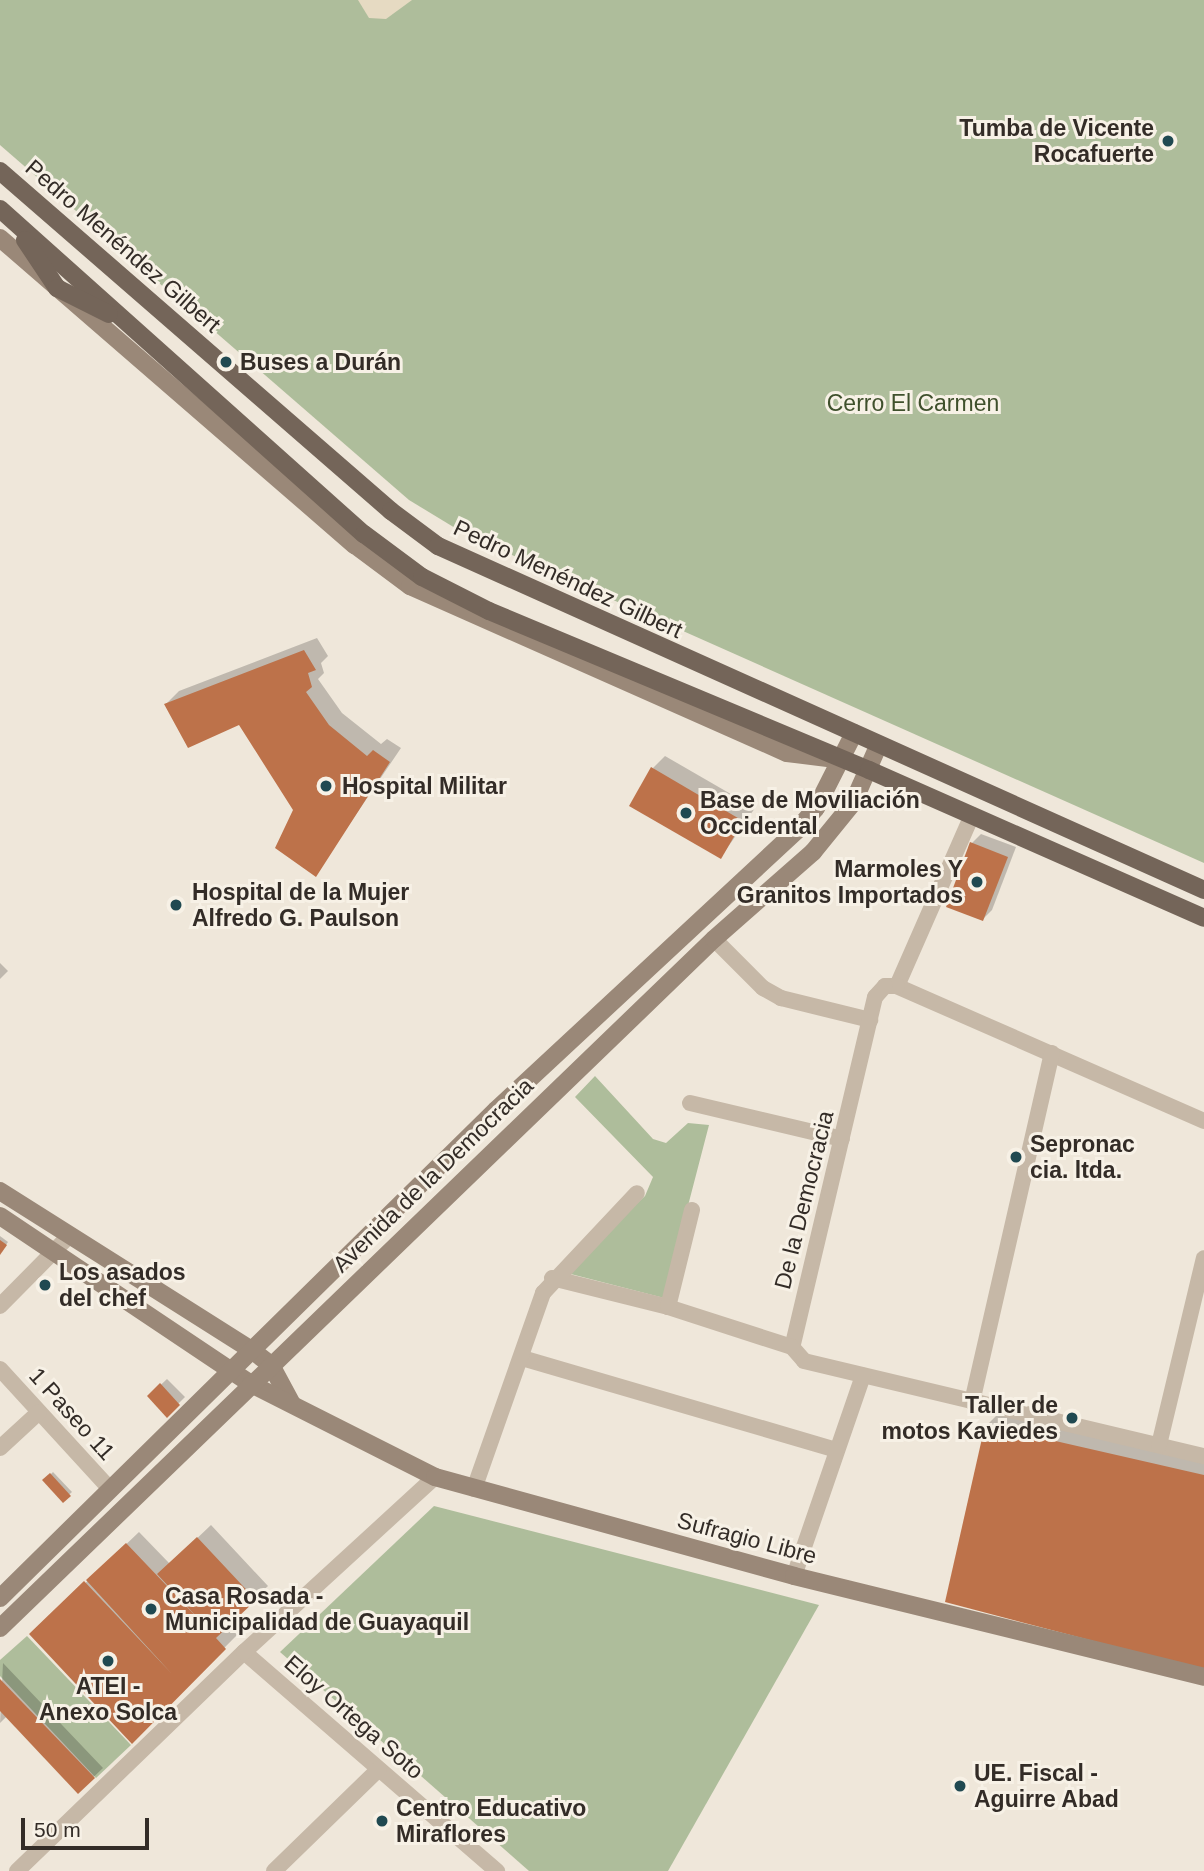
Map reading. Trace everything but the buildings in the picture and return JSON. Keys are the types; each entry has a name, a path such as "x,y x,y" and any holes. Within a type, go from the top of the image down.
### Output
{"main road":[{"name":"Pedro Menéndez Gilbert","path":"4,174 438,546 1204,890"},
{"path":"6,214 57,288 128,323"},
{"path":"6,214 364,534 422,577 465,599 869,770 1204,918"},
{"path":"364,534 396,576"}],"street":[{"path":"0,238 396,576 447,606 787,753 843,760"},
{"name":"Avenida de la Democracia","path":"234,1371 496,1110 796,831 816,808 843,760 854,733"},
{"name":"Avenida de la Democracia","path":"0,1628 714,939 835,828 869,770 879,744"},
{"path":"972,815 897,986 1204,1121"},
{"path":"714,939 764,988 781,998 870,1020"},
{"name":"De la Democracia","path":"792,1347 878,992 885,986 897,986"},
{"path":"972,1402 1052,1053"},
{"path":"690,1103 842,1139"},
{"path":"0,1191 68,1237 271,1364 292,1404"},
{"path":"474,1489 522,1358 542,1293 552,1278 637,1193"},
{"path":"668,1307 692,1210"},
{"name":"Sufragio Libre","path":"0,1216 251,1384 435,1477 794,1576 1204,1677"},
{"path":"0,1306 68,1237"},
{"path":"1159,1445 1204,1258"},
{"path":"552,1278 668,1307 792,1347 804,1361 1204,1456"},
{"path":"522,1358 837,1450"},
{"name":"1 Paseo 11","path":"0,1369 111,1490"},
{"path":"0,1598 234,1371"},
{"path":"794,1576 863,1376"},
{"path":"0,1448 39,1412"},
{"path":"17,1871 244,1652 435,1477"},
{"name":"Eloy Ortega Soto","path":"244,1652 497,1871"},
{"path":"274,1871 379,1769"}],"green space":[{"name":"Cerro El Carmen","path":"0,0 1204,0 1204,863 465,534 409,500 0,145"},
{"path":"595,1076 653,1139 666,1143 688,1123 709,1125 664,1298 563,1272 645,1196 653,1177 575,1097"},
{"path":"434,1506 819,1605 668,1871 529,1871 280,1652"},
{"path":"27,1636 131,1745 96,1778 0,1676 0,1660"}],"shaded area":[{"path":"358,0 412,0 386,19 369,18"}],"place":[{"name":"Tumba de Vicente Rocafuerte","path":"1168,141"},
{"name":"Buses a Durán","path":"226,362"},
{"name":"Hospital Militar","path":"326,786"},
{"name":"Base de Moviliación Occidental","path":"686,813"},
{"name":"Marmoles Y Granitos Importados","path":"977,882"},
{"name":"Hospital de la Mujer Alfredo G. Paulson","path":"176,905"},
{"name":"Sepronac cia. ltda.","path":"1016,1157"},
{"name":"Los asados del chef","path":"45,1285"},
{"name":"Taller de motos Kaviedes","path":"1072,1418"},
{"name":"Casa Rosada - Municipalidad de Guayaquil","path":"151,1609"},
{"name":"ATEI - Anexo Solca","path":"108,1661"},
{"name":"UE. Fiscal - Aguirre Abad","path":"960,1786"},
{"name":"Centro Educativo Miraflores","path":"382,1821"}]}
